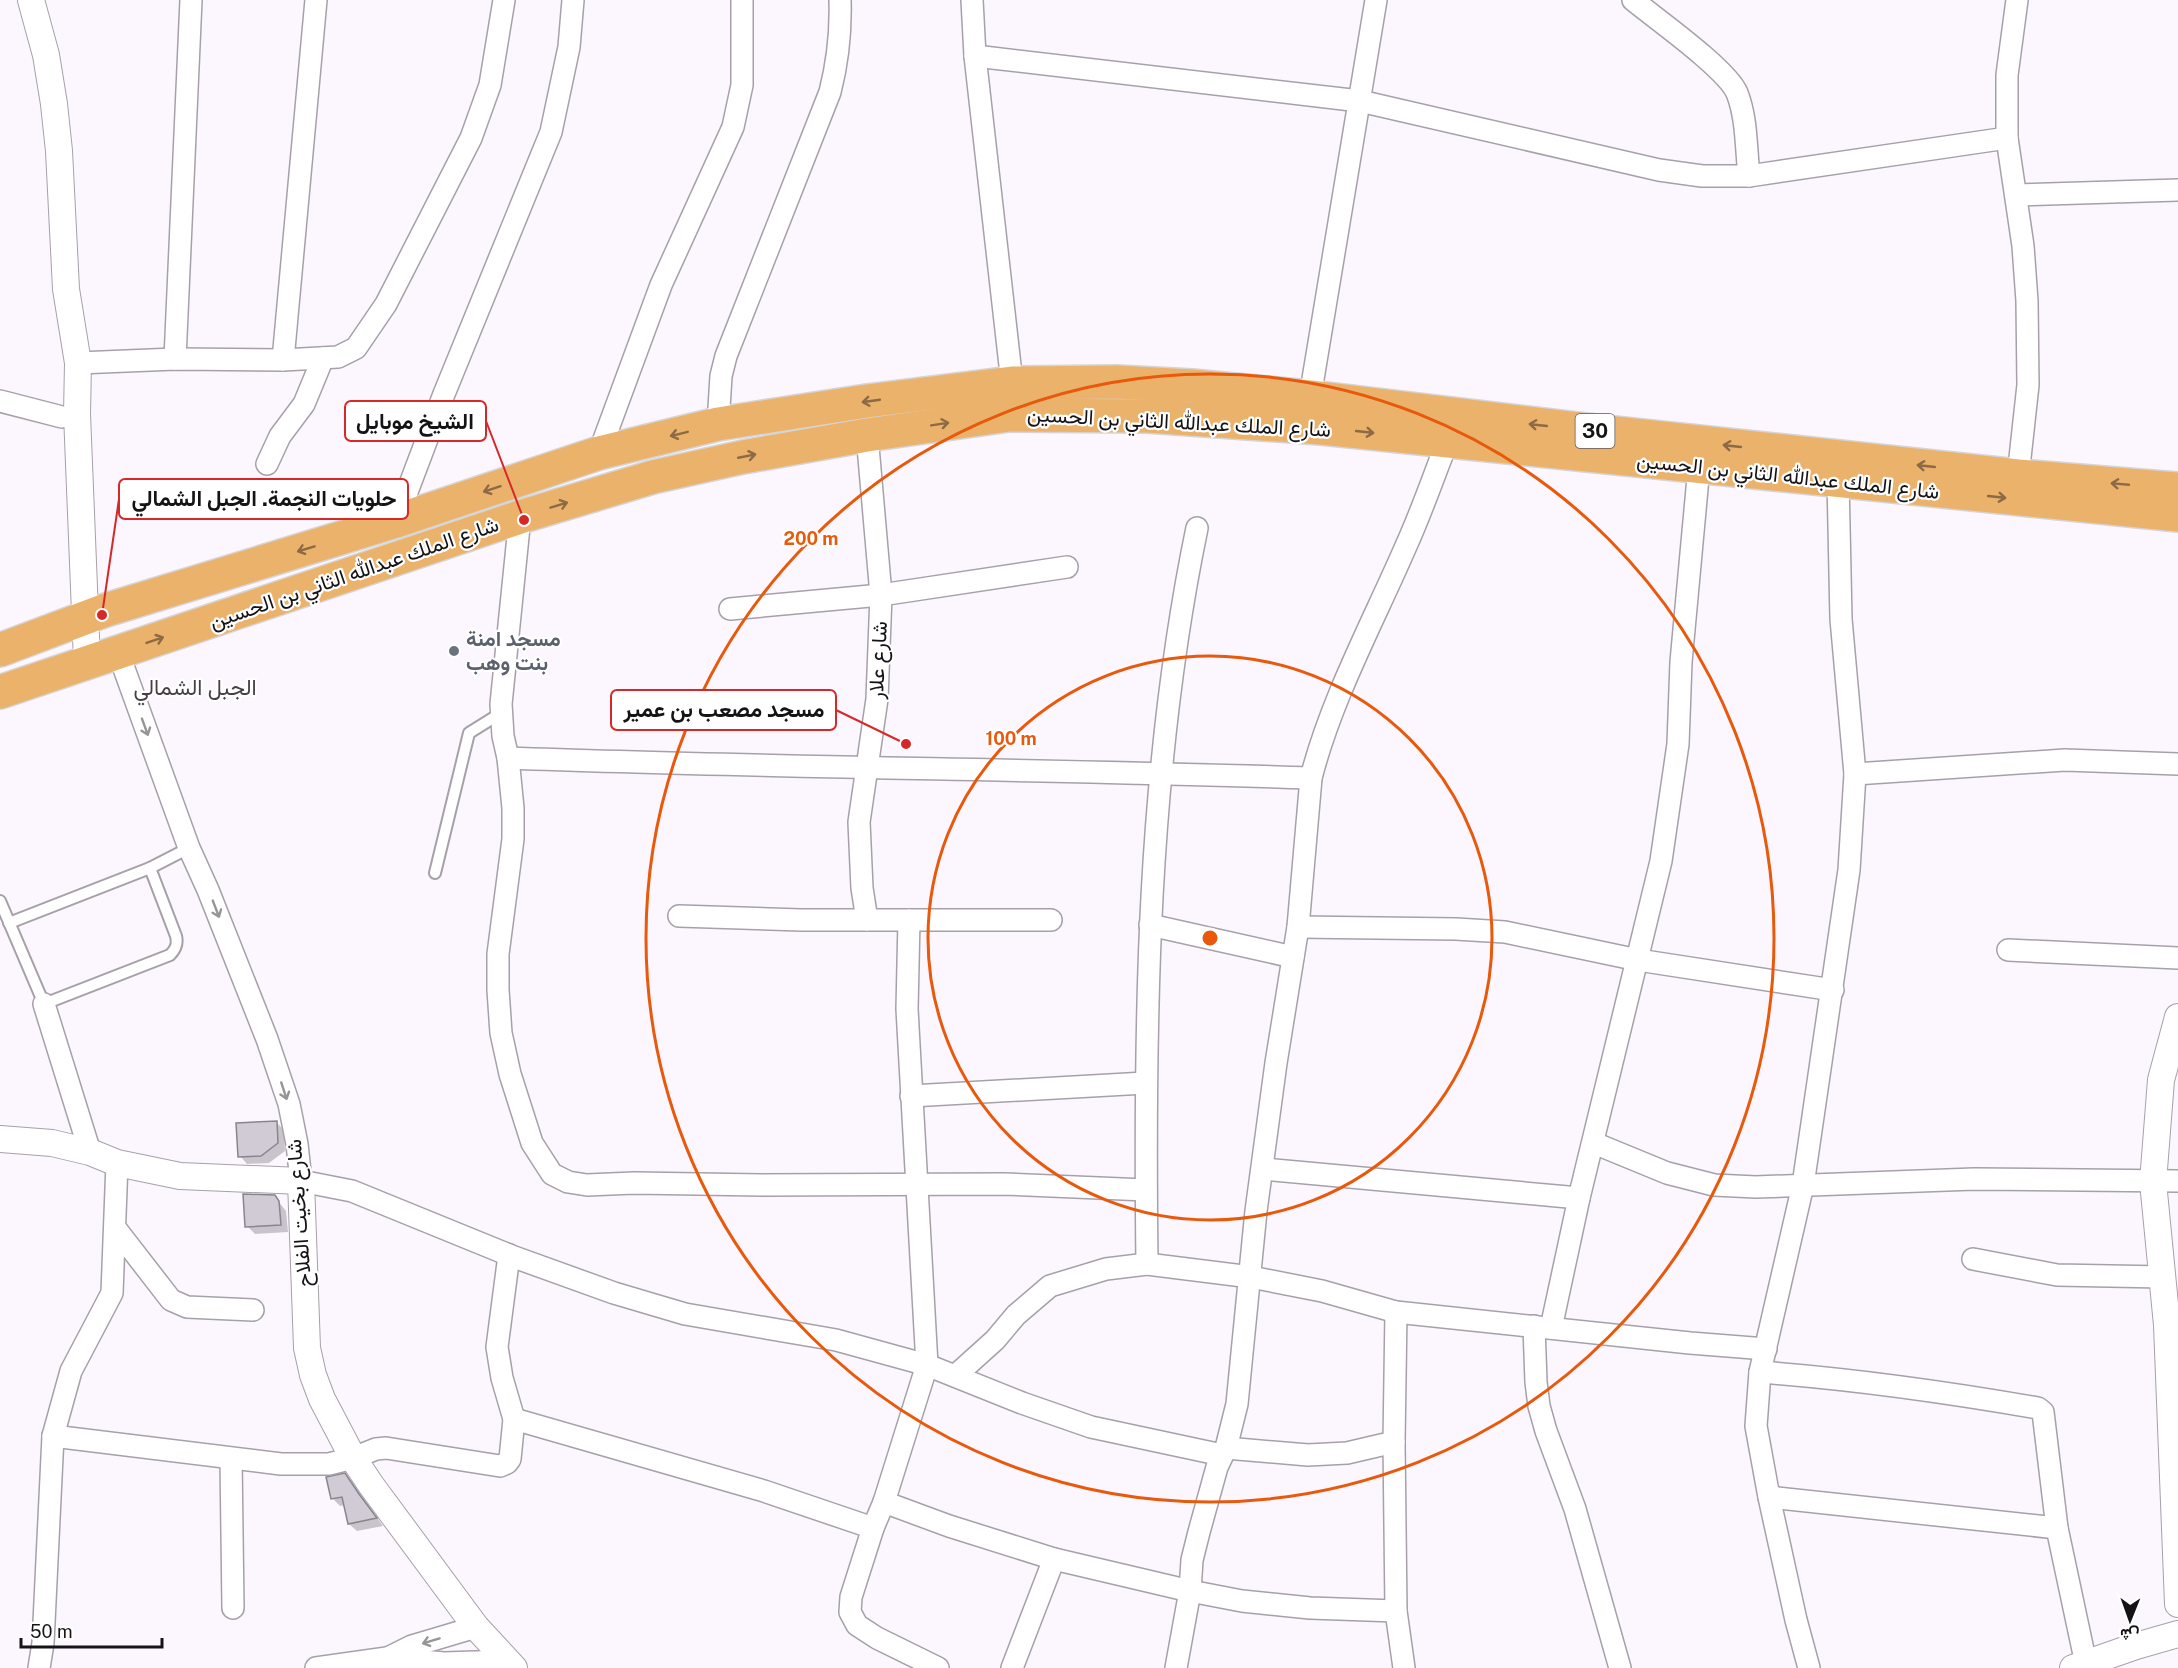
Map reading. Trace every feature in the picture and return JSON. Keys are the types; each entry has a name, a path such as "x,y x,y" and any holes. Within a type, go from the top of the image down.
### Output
{"main road":[{"name":"شارع الملك عبدالله الثاني بن الحسين","path":"0,650 106,610 396,521 599,453 718,424 867,401 1012,383 1117,382 1192,386 1310,397 1504,434 1577,442 2178,489"},
{"name":"شارع الملك عبدالله الثاني بن الحسين","path":"0,692 520,517 653,477 742,457 867,435 978,418 1034,414 1211,420 1448,440 1504,434"},
{"name":"شارع الملك عبدالله الثاني بن الحسين","path":"1577,442 1699,467 2178,515"}],"street":[{"path":"31,0 46,55 54,104 66,289 78,363 77,622"},
{"path":"174,359 191,0"},
{"path":"283,360 316,0"},
{"path":"78,363 174,359 323,358 338,357 356,348 386,304 471,138 490,85 504,0"},
{"path":"396,521 444,394 551,132 569,47 573,0"},
{"path":"599,453 661,285 733,127 742,85 742,0"},
{"path":"718,424 721,376 726,356 830,92 841,32 840,0"},
{"path":"972,0 975,56 1012,383"},
{"path":"1310,397 1377,0"},
{"path":"1633,0 1722,73 1736,90 1742,109 1749,176"},
{"path":"2018,0 2007,75 2007,138 2023,246 2028,355 2028,384 2018,476"},
{"path":"975,56 1360,101 1659,170 1702,176 1749,176 2007,138"},
{"path":"2016,195 2178,190"},
{"path":"66,289 61,363 62,417 77,622 92,661"},
{"path":"267,464 280,436 304,404 323,358"},
{"path":"0,401 62,417"},
{"name":"شارع علار","path":"867,435 881,595 877,699 859,822 862,888 867,920"},
{"path":"1176,1668 1190,1591 1192,1560 1238,1404 1256,1210 1298,927 1311,778 1317,754 1359,650 1407,544 1448,440"},
{"path":"1620,1668 1575,1509 1546,1431 1539,1406 1536,1382 1543,1327 1594,1143 1661,861 1678,744 1681,662 1699,467"},
{"path":"1809,1668 1769,1497 1756,1426 1760,1372 1803,1185 1849,870 1855,774 1841,619 1838,480"},
{"path":"520,517 501,713 513,808 513,839 498,954 498,990 501,1033 510,1074 532,1143 552,1174 568,1182 587,1185 1004,1184 1146,1190"},
{"path":"1148,1264 1145,1083 1150,925 1171,682 1181,605 1197,528"},
{"path":"730,609 881,595 1067,567"},
{"name":"شارع بخيت الفلاح","path":"92,661 189,848 208,890 267,1039 289,1104 301,1181 307,1347 313,1376 322,1399 354,1458 476,1627 510,1665"},
{"path":"508,758 678,765 867,766 1311,778"},
{"path":"1855,774 2065,760 2178,764"},
{"path":"679,916 867,920 1051,920"},
{"path":"909,920 907,1009 927,1365 851,1598 850,1611 857,1625 877,1638 938,1668"},
{"path":"1150,925 1293,957"},
{"path":"1298,927 1456,929 1505,932 1638,960 1833,990"},
{"path":"2008,950 2178,958"},
{"path":"44,1004 90,1152"},
{"path":"2178,1017 2161,1080 2166,1181 2163,1277 2170,1384 2178,1604"},
{"path":"911,1096 1145,1083"},
{"path":"0,1139 52,1143 90,1152 117,1163 180,1176 301,1181 352,1191 509,1255 614,1293 685,1314 836,1340 927,1365 1022,1403 1091,1427 1224,1452 1308,1455 1347,1453 1394,1443"},
{"path":"1594,1143 1667,1173 1714,1185 1756,1187 1974,1179 2166,1181"},
{"path":"39,1668 43,1643 53,1436 71,1371 112,1293 117,1163"},
{"path":"1263,1169 1579,1198"},
{"path":"116,1229 171,1300 187,1307 253,1310"},
{"path":"53,1436 231,1459 313,1465 329,1464 386,1448 500,1466 510,1459 514,1419 502,1378 497,1347 509,1255"},
{"path":"1973,1259 2057,1275 2163,1277"},
{"path":"955,1376 994,1340 1016,1315 1050,1286 1106,1269 1148,1264 1251,1277 1322,1291 1396,1312 1766,1349"},
{"path":"1396,1312 1394,1443 1396,1611 1404,1668"},
{"path":"1760,1372 1828,1377 2038,1408 2043,1412 2045,1421 2057,1528 2080,1666 2178,1634"},
{"path":"514,1419 764,1491 873,1528"},
{"path":"231,1459 233,1608"},
{"path":"1769,1497 2057,1528"},
{"path":"884,1502 1054,1559 1190,1591 1242,1602 1396,1611"},
{"path":"1012,1668 1054,1559"},
{"path":"316,1668 358,1665 387,1658 412,1646 476,1627"},
{"path":"387,1658 510,1665"}],"lane":[{"path":"435,873 469,732 501,713"},
{"path":"9,923 150,868 189,848"},
{"path":"0,901 44,1004 174,952 178,941 150,868"}],"building":[{"path":"277,1121 278,1143 261,1156 238,1157 236,1123"},
{"path":"243,1194 275,1195 279,1201 281,1225 245,1227"},
{"path":"345,1473 377,1518 348,1524 342,1497 331,1499 326,1477"}],"place":[{"name":"الشيخ موبايل","path":"524,520"},
{"name":"حلويات النجمة. الجبل الشمالي","path":"102,615"},
{"name":"مسجد امنة بنت وهب","path":"454,651"},
{"name":"مسجد مصعب بن عمير","path":"906,744"}],"district":[{"name":"الجبل الشمالي","path":"195,687"}]}
